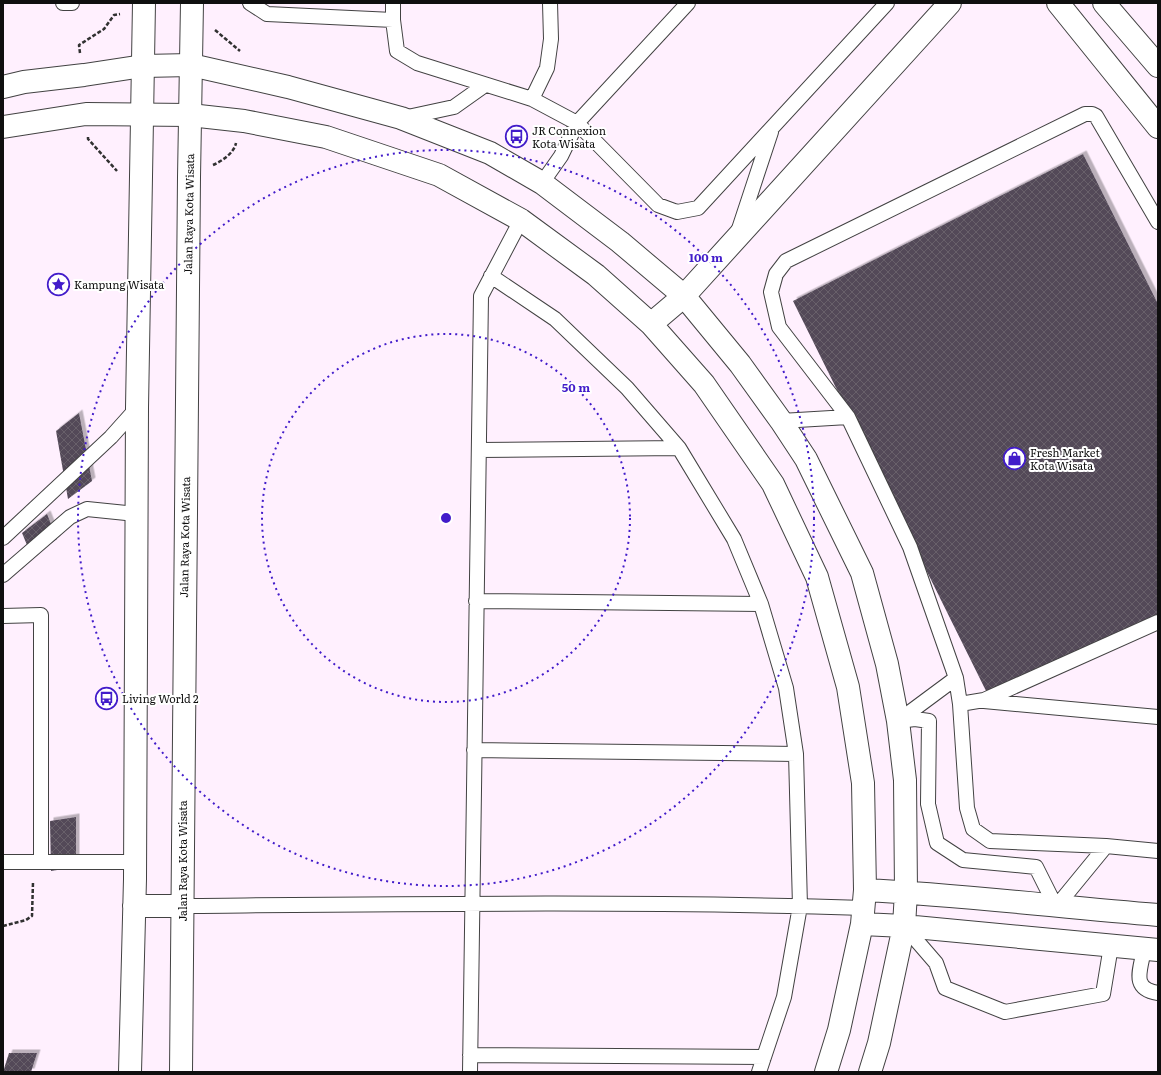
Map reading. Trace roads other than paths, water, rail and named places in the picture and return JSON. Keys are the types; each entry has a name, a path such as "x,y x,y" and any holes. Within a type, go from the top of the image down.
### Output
{"street":[{"path":"651,324 684,296 950,3"},
{"path":"1058,3 1158,127"},
{"path":"1104,3 1158,66"},
{"path":"130,1072 134,906 137,408 144,7"},
{"name":"Jalan Raya Kota Wisata","path":"180,1072 192,7"},
{"path":"3,88 24,82 143,66 191,65 251,78 401,118 490,153 542,183 620,242 684,296 740,364 806,459 862,573 887,664 898,721 905,780 906,892 904,926 879,1043 870,1072"},
{"path":"3,127 86,114 190,115 244,121 326,136 432,172 521,220 596,275 651,324 704,384 773,484 817,577 849,694 863,783 863,907 839,1030 826,1072"},
{"path":"863,907 906,892 1056,907 1158,915"},
{"path":"134,906 183,906"},
{"path":"863,907 904,926 1151,950"}],"lane":[{"path":"63,3 72,3"},
{"path":"250,3 267,14 392,20"},
{"path":"393,3 392,20 398,51 417,63 532,99 576,123 658,205 677,212 698,208 887,3"},
{"path":"532,99 547,68 551,39 550,3"},
{"path":"542,183 561,156 576,123 688,3"},
{"path":"401,118 454,107 485,85"},
{"path":"1158,222 1096,116 1092,114 1084,114 786,261 776,274 771,292 779,327 848,417 910,547 956,678 960,704 967,808 973,829 990,841 1106,846 1158,851"},
{"path":"735,240 772,127"},
{"path":"470,1072 481,296 521,220"},
{"path":"491,276 555,319 628,388 679,448 734,539 761,604 786,688 796,754 800,906 784,997 760,1072"},
{"path":"3,538 111,437 137,408"},
{"path":"781,421 848,417"},
{"path":"479,450 679,448"},
{"path":"3,575 70,516 87,509 136,514"},
{"path":"476,601 761,604"},
{"path":"3,616 41,615 41,862"},
{"path":"960,704 984,700 1158,622"},
{"path":"898,721 956,678"},
{"path":"984,700 1158,717"},
{"path":"898,721 915,719 929,720 928,804 937,843 963,860 1036,867 1056,907 1106,846"},
{"path":"474,750 796,754"},
{"path":"3,862 134,862"},
{"path":"183,906 472,903 863,907"},
{"path":"904,926 936,962 945,988 1005,1012 1103,994 1111,946"},
{"path":"1151,950 1139,980 1143,988 1150,992 1158,993"},
{"path":"470,1055 764,1058"}],"place":[{"name":"JR Connexion Kota Wisata","path":"517,137"},
{"name":"Kampung Wisata","path":"59,285"},
{"name":"Fresh Market Kota Wisata","path":"1015,459"},
{"name":"Living World 2","path":"107,699"}]}
